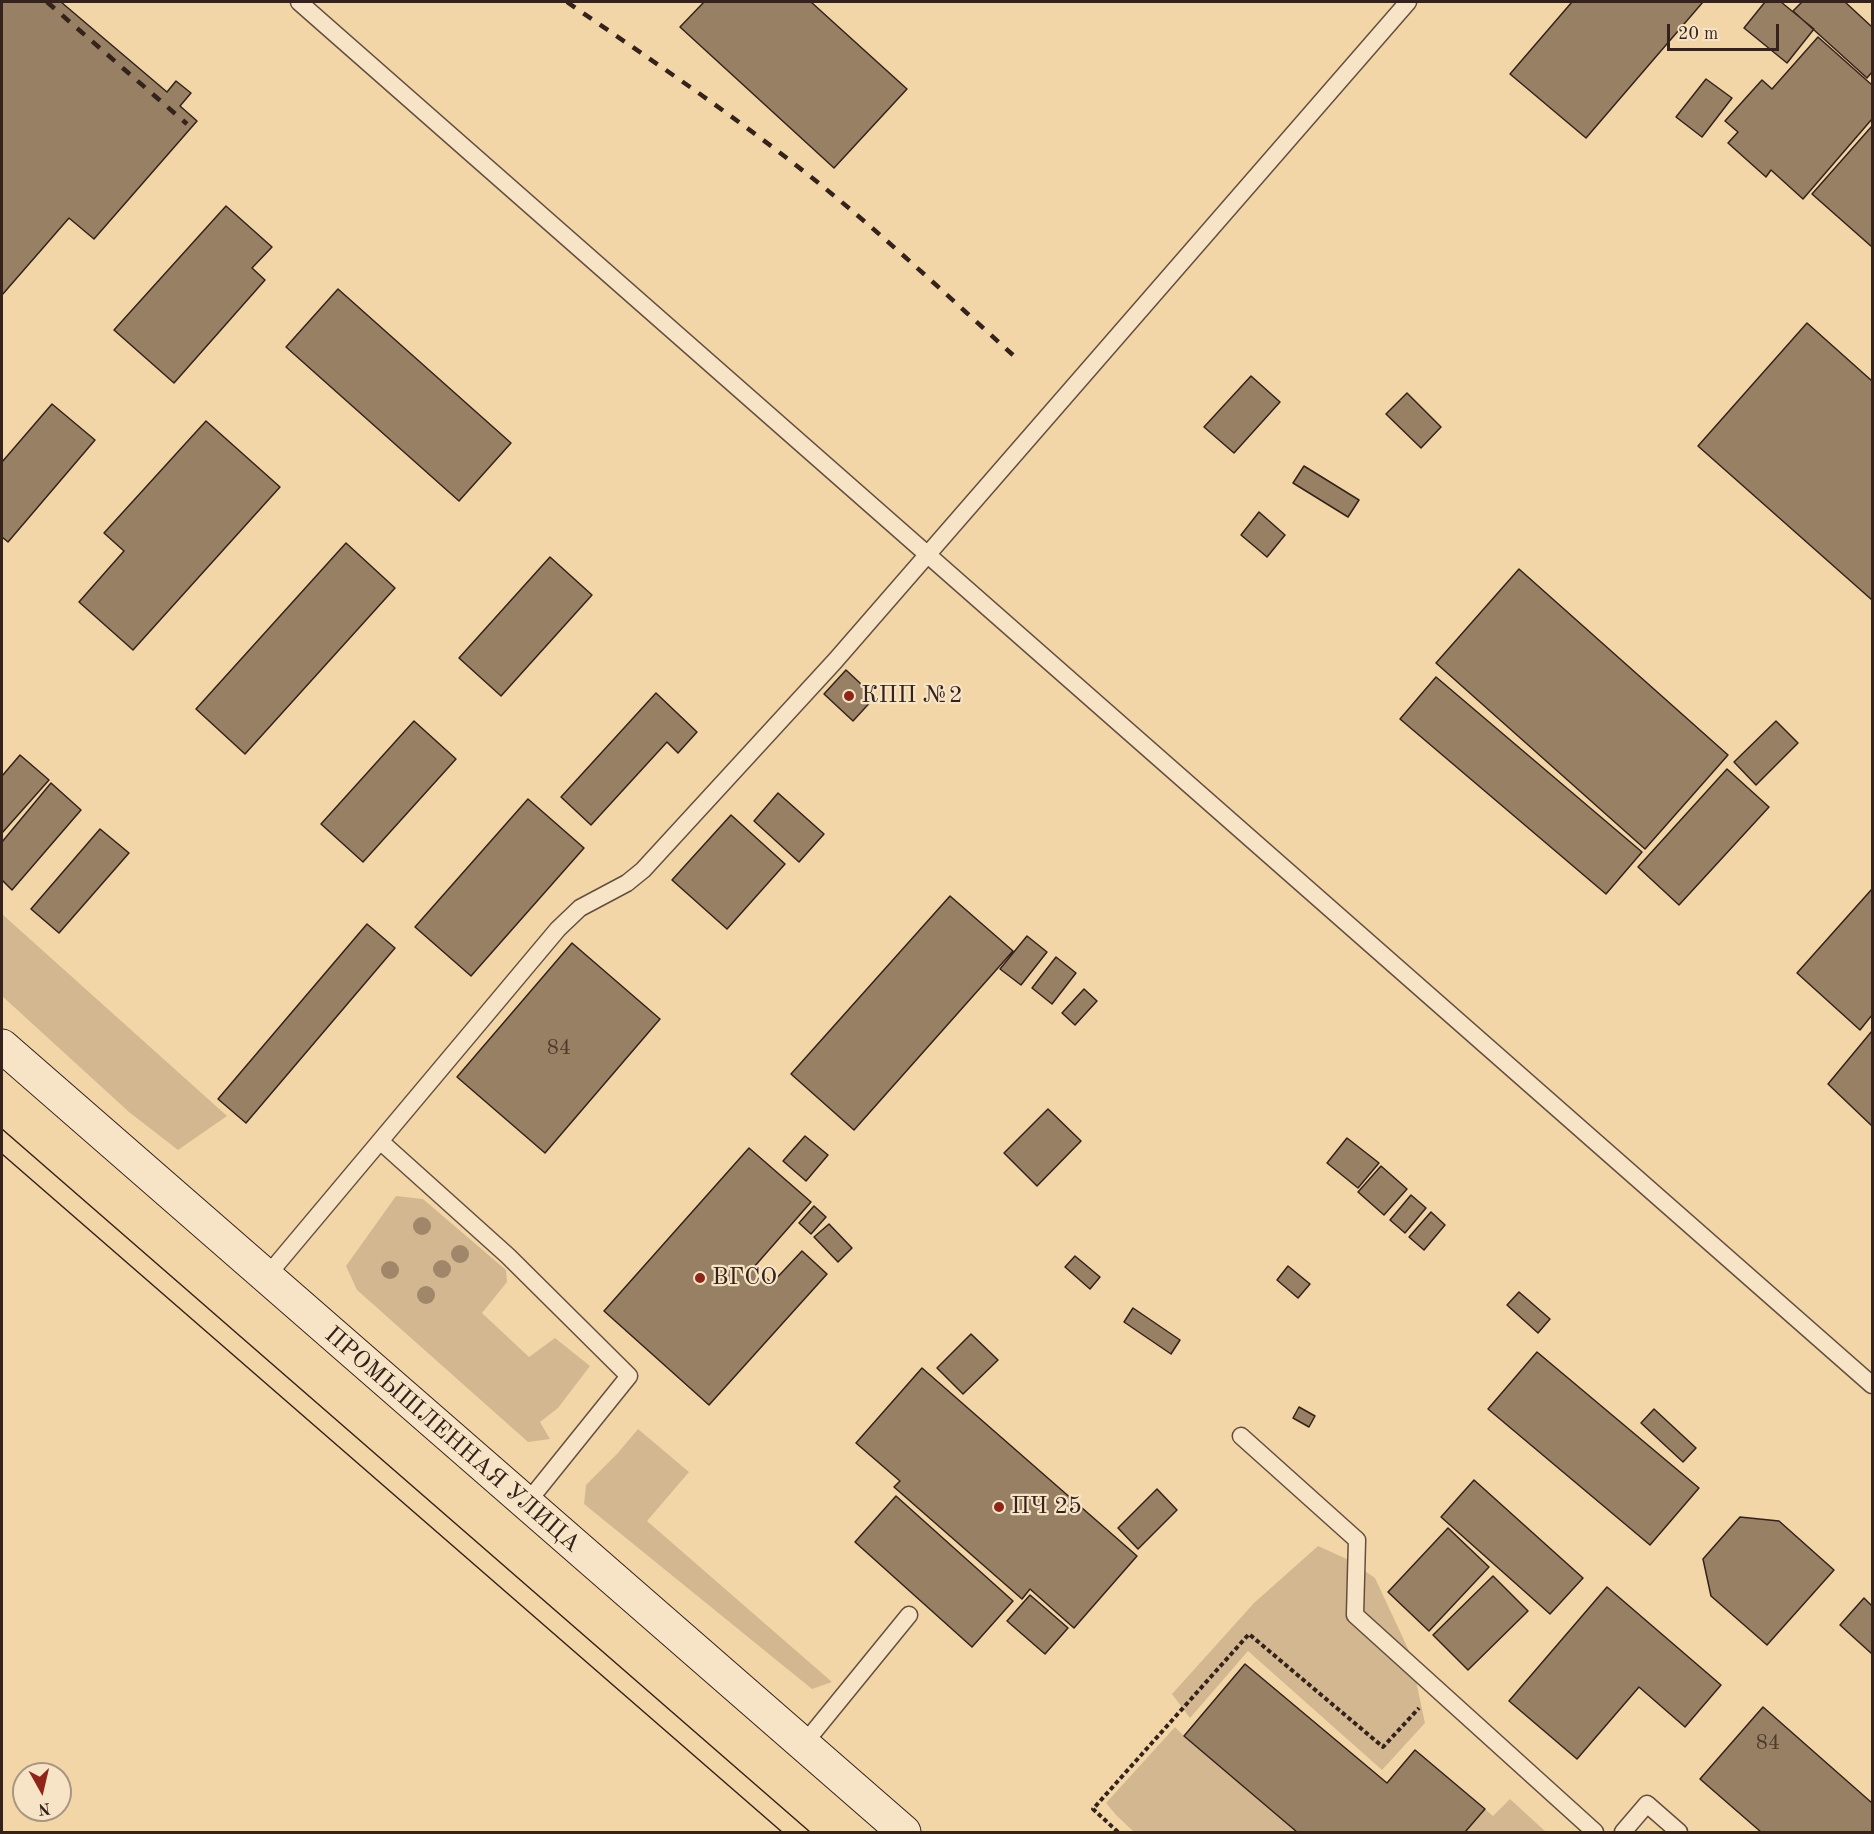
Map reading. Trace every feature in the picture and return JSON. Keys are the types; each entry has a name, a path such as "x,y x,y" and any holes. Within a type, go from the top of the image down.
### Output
{"street":[{"name":"ПРОМЫШЛЕННАЯ УЛИЦА","path":"2,1046 903,1833"}],"lane":[{"path":"299,2 1872,1385"},
{"path":"266,1277 558,929 580,908 627,883 643,870 829,667 1408,2"},
{"path":"380,1141 508,1256 629,1376 526,1504"},
{"path":"1241,1436 1357,1540 1355,1615 1595,1833"},
{"path":"803,1745 909,1615"},
{"path":"1623,1833 1647,1804 1679,1833"}],"path":[{"path":"1118,1833 1094,1809 1249,1634 1383,1747 1436,1689"}],"shaded area":[{"path":"2,914 227,1116 178,1150 129,1112 2,996"},
{"path":"396,1196 423,1199 506,1270 507,1282 482,1313 529,1357 555,1338 590,1366 558,1408 540,1422 550,1439 528,1442 357,1290 346,1266"},
{"path":"638,1429 689,1472 647,1521 832,1682 812,1689 584,1504 586,1485"},
{"path":"1318,1546 1349,1560 1375,1578 1410,1653 1425,1723 1382,1770 1248,1651 1190,1718 1172,1694 1254,1603"},
{"path":"1175,1727 1297,1832 1134,1832 1106,1803"},
{"path":"1510,1799 1546,1832 1465,1832 1485,1809 1493,1816"}],"building":[{"path":"2,2 61,2 167,92 176,81 191,93 180,106 197,121 94,239 69,218 2,295"},
{"path":"704,2 811,2 907,89 834,168 680,27"},
{"path":"1572,2 1703,2 1586,138 1510,74"},
{"path":"1765,2 1781,2 1814,29 1787,63 1744,28"},
{"path":"1802,2 1845,2 1872,27 1872,72 1867,78 1793,11"},
{"path":"1818,37 1872,85 1872,119 1803,199 1771,170 1766,177 1728,143 1738,132 1725,121 1762,80 1772,89"},
{"path":"1706,79 1732,98 1702,137 1676,117"},
{"path":"1872,126 1872,247 1812,194"},
{"path":"226,206 272,247 252,268 265,280 174,383 114,330"},
{"path":"338,289 511,443 459,501 286,347"},
{"path":"1807,323 1872,381 1872,600 1698,446"},
{"path":"1251,376 1280,402 1234,453 1204,427"},
{"path":"1407,393 1441,427 1421,448 1386,414"},
{"path":"52,404 95,440 8,542 2,537 2,462"},
{"path":"206,421 280,487 133,650 79,602 124,551 104,533"},
{"path":"1304,466 1359,500 1348,517 1293,483"},
{"path":"1259,512 1285,535 1267,557 1241,535"},
{"path":"346,543 395,588 245,754 196,709"},
{"path":"550,557 592,595 501,696 459,658"},
{"path":"1519,569 1728,755 1645,849 1436,663"},
{"name":"КПП №2","path":"846,670 875,697 853,721 824,694"},
{"path":"1436,677 1642,852 1606,894 1400,719"},
{"path":"656,693 697,732 678,753 667,742 591,825 561,797"},
{"path":"414,721 456,759 363,862 321,824"},
{"path":"1776,721 1798,743 1756,785 1734,762"},
{"path":"20,755 49,780 2,833 2,776"},
{"path":"1727,769 1769,807 1679,905 1638,867"},
{"path":"51,783 81,810 12,890 2,880 2,842"},
{"path":"778,793 824,834 799,862 754,821"},
{"path":"528,799 584,848 471,976 415,927"},
{"path":"731,815 785,864 727,929 672,880"},
{"path":"100,829 129,853 59,933 31,909"},
{"path":"1872,889 1872,1015 1860,1030 1797,973"},
{"path":"950,896 1013,951 854,1130 791,1074"},
{"path":"367,924 395,948 246,1123 218,1099"},
{"path":"1027,936 1047,952 1021,985 1000,969"},
{"path":"572,943 660,1019 545,1153 457,1077"},
{"path":"1056,957 1076,973 1052,1004 1032,988"},
{"path":"1084,989 1097,1001 1075,1025 1062,1013"},
{"path":"1872,1031 1872,1126 1828,1084"},
{"path":"1048,1109 1081,1141 1037,1186 1004,1153"},
{"path":"805,1136 828,1155 806,1181 783,1161"},
{"path":"1347,1138 1379,1163 1358,1188 1327,1163"},
{"name":"ВГСО","path":"749,1148 811,1202 754,1267 772,1283 802,1251 827,1274 709,1405 604,1311"},
{"path":"1381,1166 1407,1189 1384,1215 1358,1192"},
{"path":"1411,1195 1426,1208 1405,1233 1390,1220"},
{"path":"814,1206 826,1217 811,1234 799,1223"},
{"path":"1431,1212 1445,1225 1424,1250 1409,1237"},
{"path":"829,1224 852,1248 838,1262 814,1237"},
{"path":"1075,1256 1100,1277 1090,1289 1065,1267"},
{"path":"1288,1266 1310,1284 1298,1298 1277,1280"},
{"path":"1519,1292 1550,1319 1538,1333 1507,1305"},
{"path":"1133,1308 1180,1340 1171,1354 1124,1322"},
{"path":"971,1334 998,1360 963,1394 937,1368"},
{"path":"1537,1352 1699,1488 1650,1545 1488,1409"},
{"name":"ПЧ 25","path":"922,1368 1137,1556 1074,1628 1030,1589 1022,1599 894,1487 900,1481 856,1443"},
{"path":"1299,1407 1315,1416 1309,1427 1293,1418"},
{"path":"1654,1409 1696,1448 1683,1462 1641,1423"},
{"path":"1474,1480 1583,1578 1550,1614 1441,1517"},
{"path":"1157,1489 1177,1510 1138,1549 1118,1528"},
{"path":"896,1496 1013,1601 972,1647 855,1542"},
{"path":"1740,1517 1779,1521 1834,1570 1767,1645 1711,1596 1703,1559"},
{"path":"1448,1528 1489,1567 1429,1631 1388,1592"},
{"path":"1493,1576 1528,1611 1468,1670 1433,1635"},
{"path":"1607,1587 1721,1685 1685,1727 1639,1687 1577,1759 1509,1701"},
{"path":"1030,1595 1068,1628 1045,1654 1007,1621"},
{"path":"1864,1598 1872,1606 1872,1654 1840,1625"},
{"path":"1245,1664 1387,1783 1415,1750 1485,1809 1465,1832 1297,1832 1184,1736"},
{"path":"1763,1707 1872,1803 1872,1832 1761,1832 1700,1779"}],"tram line":[{"path":"2,1129 810,1832"},
{"path":"2,1154 782,1832"}],"railway":[{"path":"47,2 187,124"},
{"path":"567,2 769,144 825,188 1013,355"}],"place":[{"name":"КПП №2","path":"849,696"},
{"name":"ВГСО","path":"700,1278"},
{"name":"ПЧ 25","path":"999,1507"}]}
